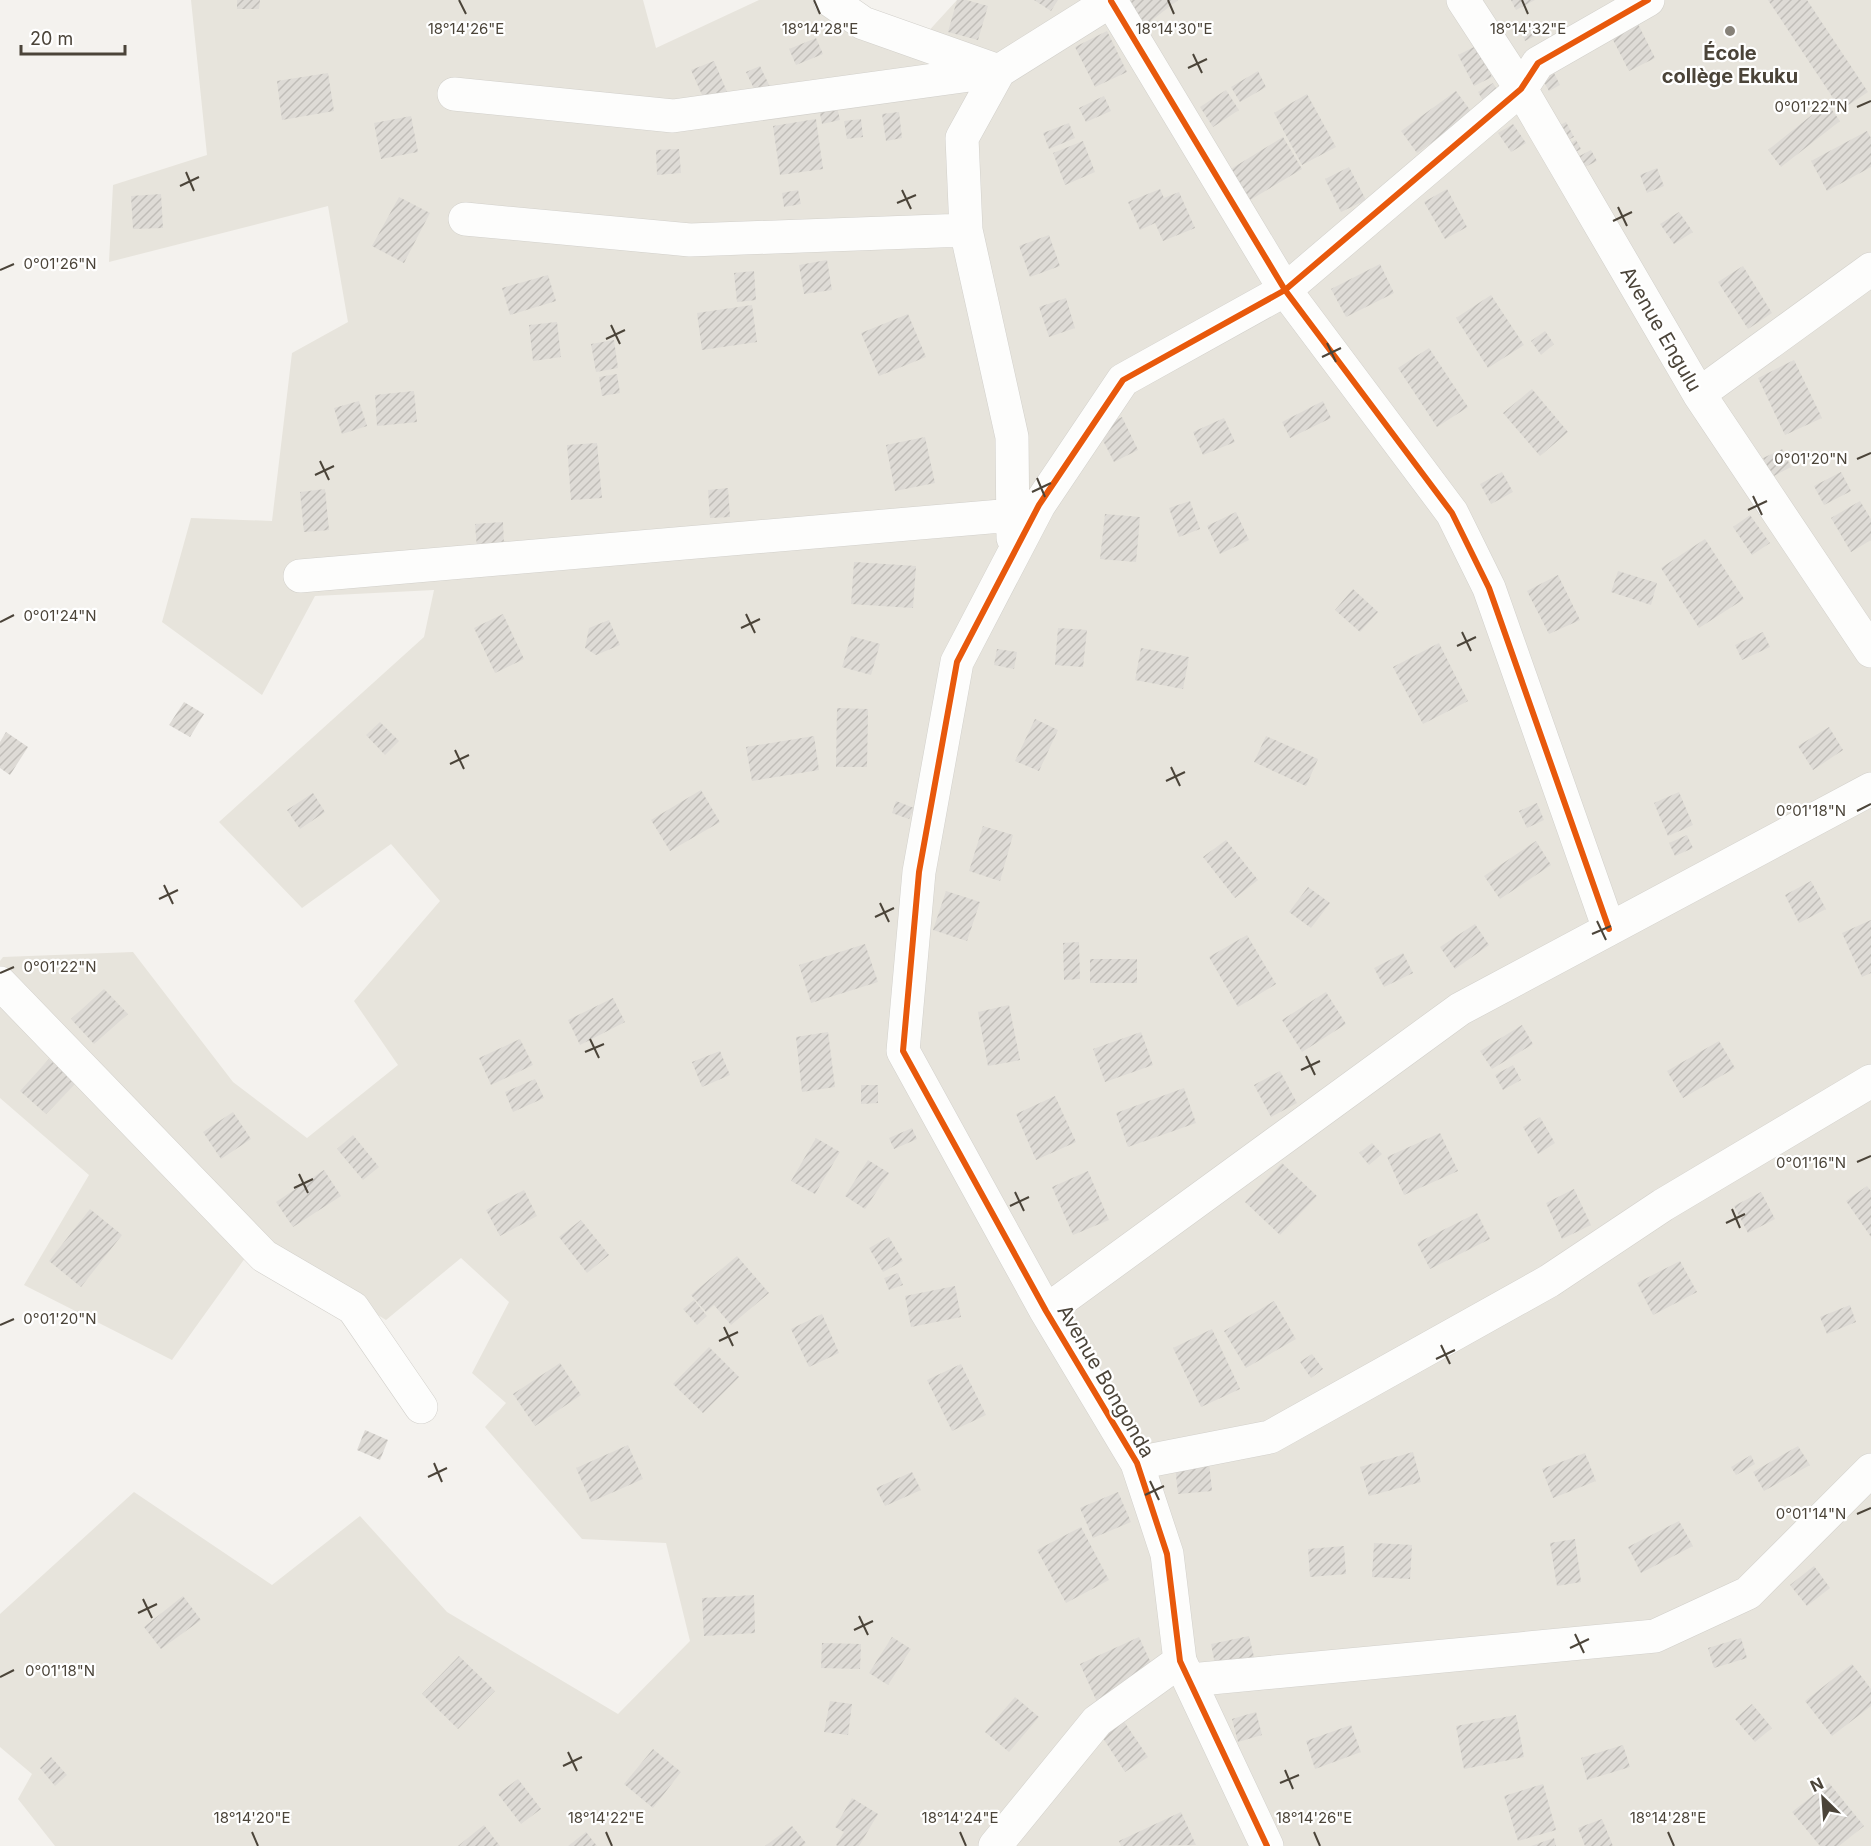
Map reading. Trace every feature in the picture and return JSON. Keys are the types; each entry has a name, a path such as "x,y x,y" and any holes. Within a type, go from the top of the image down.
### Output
{"street":[{"path":"830,0 863,23 999,71"},
{"name":"Avenue Engulu","path":"1463,0 1521,89 1699,394 1871,651"},
{"path":"1013,555 1039,505 1123,380 1285,290 1521,89 1538,63 1648,0"},
{"path":"454,94 673,116 999,71 1111,1 1285,290 1452,513 1489,588 1609,929"},
{"path":"999,71 962,138 966,230 1012,437 1013,555"},
{"path":"465,219 690,240 966,230"},
{"path":"1699,394 1871,269"},
{"path":"300,576 1013,515"},
{"name":"Avenue Bongonda","path":"1013,555 957,662 919,872 903,1051 1046,1311 1137,1463 1167,1554 1185,1671 1267,1846"},
{"path":"1046,1311 1460,1009 1871,789"},
{"path":"0,983 264,1256 353,1308 421,1407"},
{"path":"1137,1463 1270,1437 1549,1281 1663,1205 1871,1081"},
{"path":"995,1846 1097,1721 1185,1671 1655,1636 1748,1593 1871,1470"}],"shaded area":[{"path":"191,0 643,0 656,48 759,0 847,0 924,36 957,0 1871,0 1871,1846 55,1846 18,1799 32,1774 0,1747 0,1614 134,1492 272,1585 360,1516 447,1612 618,1714 690,1641 666,1543 582,1539 485,1427 506,1403 472,1373 509,1302 461,1258 386,1320 258,1240 172,1360 24,1285 89,1175 0,1098 0,961 3,957 133,952 233,1082 307,1138 398,1065 354,1001 440,901 391,844 302,908 219,822 424,637 434,590 315,596 262,695 162,622 191,518 272,521 292,353 348,322 328,206 109,262 113,185 207,155"}],"building":[{"path":"237,0 260,0 259,9 237,9"},
{"path":"957,0 988,6 978,40 948,32"},
{"path":"1034,0 1058,0 1051,11"},
{"path":"1131,0 1178,0 1142,28 1124,5"},
{"path":"1511,0 1535,0 1516,10"},
{"path":"1768,0 1807,0 1868,92 1841,110"},
{"path":"1530,21 1537,35 1525,41 1519,27"},
{"path":"1637,22 1655,58 1629,71 1611,36"},
{"path":"1107,31 1127,72 1095,87 1075,47"},
{"path":"816,38 823,54 796,65 789,49"},
{"path":"1476,46 1492,77 1474,86 1458,55"},
{"path":"714,61 728,94 706,104 691,70"},
{"path":"760,66 771,89 757,95 746,72"},
{"path":"1552,69 1560,85 1549,91 1540,75"},
{"path":"1258,71 1266,87 1240,102 1231,87"},
{"path":"328,73 334,111 282,120 277,81"},
{"path":"1493,83 1500,95 1485,104 1478,92"},
{"path":"1226,90 1239,110 1213,127 1200,107"},
{"path":"1456,91 1473,114 1417,153 1401,131"},
{"path":"1307,94 1336,147 1302,165 1274,113"},
{"path":"1104,96 1111,111 1086,122 1079,108"},
{"path":"836,103 840,120 822,124 819,108"},
{"path":"1827,103 1840,121 1781,167 1768,150"},
{"path":"899,112 902,138 886,141 882,114"},
{"path":"411,116 418,152 381,159 374,123"},
{"path":"816,119 823,169 780,175 773,126"},
{"path":"861,119 863,137 847,139 844,121"},
{"path":"1566,122 1574,137 1559,144 1552,129"},
{"path":"1069,123 1075,138 1049,149 1043,133"},
{"path":"1513,124 1526,143 1511,152 1498,133"},
{"path":"1867,131 1871,138 1871,167 1827,191 1811,161"},
{"path":"1283,137 1302,169 1245,203 1226,172"},
{"path":"1576,140 1581,149 1568,156 1562,147"},
{"path":"1083,141 1095,172 1065,185 1053,153"},
{"path":"679,149 681,173 657,175 656,150"},
{"path":"1591,150 1597,161 1577,171 1572,160"},
{"path":"1349,167 1366,200 1341,212 1325,179"},
{"path":"1657,168 1664,186 1647,193 1640,175"},
{"path":"1160,189 1164,198 1179,192 1195,228 1163,241 1155,223 1140,230 1128,202"},
{"path":"1447,189 1467,227 1445,239 1424,202"},
{"path":"798,190 801,204 784,207 782,193"},
{"path":"161,194 163,228 133,229 131,196"},
{"path":"399,197 430,213 404,263 372,246"},
{"path":"1679,212 1693,232 1674,244 1660,224"},
{"path":"1049,235 1060,266 1030,277 1019,246"},
{"path":"827,260 832,290 804,294 799,265"},
{"path":"1380,264 1394,293 1346,317 1331,289"},
{"path":"1743,266 1772,313 1748,329 1718,282"},
{"path":"754,271 756,300 737,302 734,273"},
{"path":"548,275 556,301 510,315 502,288"},
{"path":"1491,295 1524,345 1488,368 1456,318"},
{"path":"1066,298 1075,328 1049,337 1039,307"},
{"path":"752,305 757,342 702,350 697,313"},
{"path":"908,314 926,357 879,376 861,333"},
{"path":"557,322 561,357 533,361 529,325"},
{"path":"1545,331 1554,344 1541,355 1531,341"},
{"path":"614,340 618,368 596,372 591,344"},
{"path":"1429,348 1468,407 1437,427 1398,368"},
{"path":"1794,360 1822,418 1785,435 1758,378"},
{"path":"617,374 620,393 602,396 599,377"},
{"path":"1532,389 1568,432 1540,456 1503,413"},
{"path":"414,391 417,422 377,426 375,395"},
{"path":"359,401 367,426 342,434 334,408"},
{"path":"1323,401 1331,418 1290,438 1282,422"},
{"path":"1122,417 1138,450 1114,462 1097,429"},
{"path":"1224,418 1235,442 1203,455 1193,432"},
{"path":"925,437 935,483 895,491 886,445"},
{"path":"597,443 602,498 571,500 567,445"},
{"path":"1782,449 1791,467 1772,477 1763,458"},
{"path":"1502,472 1513,492 1491,504 1480,484"},
{"path":"1841,472 1851,491 1824,505 1814,486"},
{"path":"728,488 730,517 710,518 708,490"},
{"path":"325,489 329,530 304,532 300,492"},
{"path":"1190,501 1200,529 1179,537 1169,508"},
{"path":"1860,501 1871,519 1871,540 1851,552 1831,518"},
{"path":"1236,512 1249,540 1220,554 1207,526"},
{"path":"1105,514 1140,517 1136,562 1100,559"},
{"path":"1750,515 1770,543 1752,555 1733,527"},
{"path":"503,522 504,546 477,548 475,524"},
{"path":"1705,539 1744,599 1699,628 1661,568"},
{"path":"854,562 916,566 913,608 851,604"},
{"path":"1618,571 1657,583 1651,605 1611,592"},
{"path":"1558,575 1580,620 1549,634 1527,591"},
{"path":"1353,589 1378,612 1360,632 1335,610"},
{"path":"503,614 524,659 495,673 474,628"},
{"path":"609,620 620,645 596,655 585,648 589,628"},
{"path":"1058,628 1087,630 1083,667 1055,665"},
{"path":"1763,632 1770,647 1742,660 1735,645"},
{"path":"851,636 880,644 871,675 842,667"},
{"path":"1439,643 1468,701 1423,724 1393,667"},
{"path":"1141,648 1189,657 1183,689 1135,680"},
{"path":"997,649 1017,652 1014,669 994,665"},
{"path":"184,702 204,714 190,737 169,725"},
{"path":"837,708 868,709 867,767 836,767"},
{"path":"1035,719 1058,730 1039,771 1015,761"},
{"path":"380,722 399,741 385,755 366,735"},
{"path":"1829,727 1843,750 1813,770 1798,746"},
{"path":"6,732 28,747 10,775 0,768 0,742"},
{"path":"814,736 819,770 752,781 746,747"},
{"path":"1266,736 1318,759 1306,786 1254,762"},
{"path":"701,790 720,822 670,851 651,820"},
{"path":"1679,792 1693,825 1668,836 1654,803"},
{"path":"313,793 325,812 300,829 287,810"},
{"path":"896,801 914,808 909,819 892,813"},
{"path":"1537,803 1544,820 1527,828 1519,811"},
{"path":"983,826 1013,835 1000,881 969,871"},
{"path":"1687,835 1693,848 1675,856 1669,843"},
{"path":"1226,840 1258,880 1235,898 1203,857"},
{"path":"1536,841 1551,865 1500,899 1484,876"},
{"path":"1811,881 1826,909 1799,923 1785,895"},
{"path":"1308,887 1330,903 1311,928 1289,912"},
{"path":"946,891 980,902 967,941 933,930"},
{"path":"1871,920 1871,973 1862,977 1842,933"},
{"path":"1475,924 1489,945 1455,969 1440,947"},
{"path":"1247,935 1276,984 1238,1007 1209,957"},
{"path":"1079,942 1080,979 1064,980 1063,943"},
{"path":"865,944 878,982 811,1003 799,965"},
{"path":"1403,953 1413,973 1384,987 1374,968"},
{"path":"1090,959 1137,959 1137,983 1090,983"},
{"path":"104,989 128,1014 94,1044 71,1019"},
{"path":"1326,992 1346,1024 1302,1052 1282,1020"},
{"path":"613,998 625,1022 580,1045 568,1020"},
{"path":"1009,1005 1020,1060 988,1066 978,1012"},
{"path":"1522,1025 1533,1044 1492,1069 1480,1051"},
{"path":"828,1032 835,1087 802,1092 796,1037"},
{"path":"1141,1032 1153,1065 1105,1082 1093,1049"},
{"path":"520,1039 533,1065 491,1085 479,1058"},
{"path":"1719,1041 1735,1068 1683,1098 1667,1071"},
{"path":"720,1051 730,1075 702,1087 692,1062"},
{"path":"49,1059 76,1083 46,1114 20,1091"},
{"path":"1513,1065 1521,1080 1503,1090 1495,1075"},
{"path":"1280,1071 1297,1103 1271,1117 1254,1085"},
{"path":"535,1079 544,1098 513,1112 505,1092"},
{"path":"861,1085 878,1085 878,1103 861,1104"},
{"path":"1184,1088 1196,1123 1128,1147 1116,1113"},
{"path":"1055,1096 1076,1142 1036,1160 1016,1114"},
{"path":"233,1112 251,1139 221,1159 203,1132"},
{"path":"1540,1117 1555,1143 1538,1154 1523,1127"},
{"path":"912,1128 917,1139 894,1149 889,1138"},
{"path":"1440,1133 1458,1171 1404,1195 1387,1157"},
{"path":"353,1135 379,1167 363,1180 337,1149"},
{"path":"816,1138 840,1152 815,1194 791,1181"},
{"path":"1372,1143 1382,1154 1369,1165 1359,1153"},
{"path":"868,1160 889,1173 865,1209 845,1196"},
{"path":"1282,1163 1317,1196 1280,1235 1245,1202"},
{"path":"324,1170 341,1196 293,1227 276,1202"},
{"path":"1088,1171 1109,1220 1073,1235 1052,1187"},
{"path":"1867,1186 1871,1191 1871,1237 1846,1201"},
{"path":"1574,1189 1591,1225 1562,1239 1546,1203"},
{"path":"524,1190 537,1216 500,1236 486,1210"},
{"path":"1761,1192 1775,1219 1748,1233 1734,1206"},
{"path":"90,1209 122,1235 81,1287 49,1261"},
{"path":"1477,1213 1490,1239 1430,1269 1417,1243"},
{"path":"581,1220 609,1255 587,1273 559,1237"},
{"path":"889,1237 903,1261 883,1272 869,1248"},
{"path":"737,1256 769,1293 731,1325 714,1305 706,1312 691,1295"},
{"path":"1680,1261 1697,1292 1653,1315 1637,1283"},
{"path":"898,1273 903,1285 889,1290 884,1278"},
{"path":"955,1286 961,1317 911,1327 905,1296"},
{"path":"694,1300 707,1316 697,1325 683,1309"},
{"path":"1274,1301 1296,1339 1246,1368 1224,1331"},
{"path":"1850,1305 1856,1322 1827,1334 1820,1317"},
{"path":"822,1314 839,1353 809,1367 791,1329"},
{"path":"1212,1329 1240,1389 1201,1407 1173,1348"},
{"path":"709,1347 739,1377 703,1413 673,1384"},
{"path":"1312,1354 1323,1369 1311,1378 1300,1362"},
{"path":"560,1363 581,1395 535,1426 513,1394"},
{"path":"961,1364 986,1415 952,1431 927,1380"},
{"path":"365,1430 388,1440 380,1460 357,1450"},
{"path":"628,1445 643,1479 591,1502 576,1468"},
{"path":"1798,1446 1810,1465 1764,1491 1753,1472"},
{"path":"1413,1452 1421,1482 1369,1496 1360,1467"},
{"path":"1585,1453 1596,1481 1553,1498 1542,1469"},
{"path":"1751,1455 1755,1464 1736,1475 1731,1467"},
{"path":"1209,1462 1212,1491 1178,1494 1175,1465"},
{"path":"912,1472 921,1490 885,1506 876,1488"},
{"path":"1118,1492 1131,1522 1093,1538 1080,1508"},
{"path":"1679,1521 1693,1546 1641,1573 1628,1547"},
{"path":"1081,1527 1109,1580 1066,1603 1037,1550"},
{"path":"1575,1539 1581,1582 1557,1586 1550,1543"},
{"path":"1374,1543 1412,1545 1410,1579 1372,1577"},
{"path":"1344,1546 1346,1574 1310,1577 1308,1549"},
{"path":"1814,1566 1830,1588 1807,1606 1790,1585"},
{"path":"754,1595 755,1633 704,1636 702,1598"},
{"path":"183,1596 201,1620 161,1649 144,1627"},
{"path":"1249,1636 1256,1665 1217,1674 1211,1644"},
{"path":"892,1637 911,1649 888,1685 869,1673"},
{"path":"1139,1637 1157,1676 1097,1702 1080,1664"},
{"path":"1741,1638 1747,1658 1714,1668 1708,1648"},
{"path":"822,1643 861,1644 860,1669 821,1668"},
{"path":"459,1656 495,1691 458,1729 422,1694"},
{"path":"1852,1664 1871,1689 1871,1706 1832,1736 1805,1701"},
{"path":"1015,1697 1039,1717 1009,1752 985,1732"},
{"path":"830,1701 852,1704 848,1735 824,1732"},
{"path":"1752,1704 1772,1728 1755,1742 1735,1719"},
{"path":"1256,1712 1262,1735 1238,1742 1232,1719"},
{"path":"1516,1715 1524,1757 1464,1769 1456,1726"},
{"path":"1123,1720 1148,1757 1125,1772 1101,1735"},
{"path":"1351,1725 1361,1752 1315,1769 1306,1741"},
{"path":"1623,1745 1630,1767 1587,1780 1581,1758"},
{"path":"653,1749 681,1772 653,1808 624,1784"},
{"path":"51,1757 67,1775 55,1786 40,1768"},
{"path":"518,1779 541,1809 521,1824 498,1794"},
{"path":"1829,1783 1864,1826 1839,1846 1820,1846 1792,1812"},
{"path":"1543,1784 1556,1830 1518,1841 1504,1796"},
{"path":"852,1798 878,1814 859,1846 838,1846 836,1845 844,1832 835,1827"},
{"path":"1181,1812 1196,1845 1121,1846 1119,1841"},
{"path":"1602,1819 1613,1846 1585,1846 1578,1828"},
{"path":"484,1825 500,1846 458,1846"},
{"path":"792,1826 806,1843 802,1846 765,1846"},
{"path":"586,1832 597,1846 568,1846"},
{"path":"1554,1838 1556,1846 1531,1846"}],"cycle path":[{"path":"1267,1846 1180,1661 1167,1554 1137,1463 1046,1311 903,1051 919,872 957,662 1039,505 1123,380 1285,290 1521,89 1538,63 1648,0"},
{"path":"1111,1 1285,290 1452,513 1489,588 1609,929"}],"place":[{"name":"École collège Ekuku","path":"1730,31"}]}
